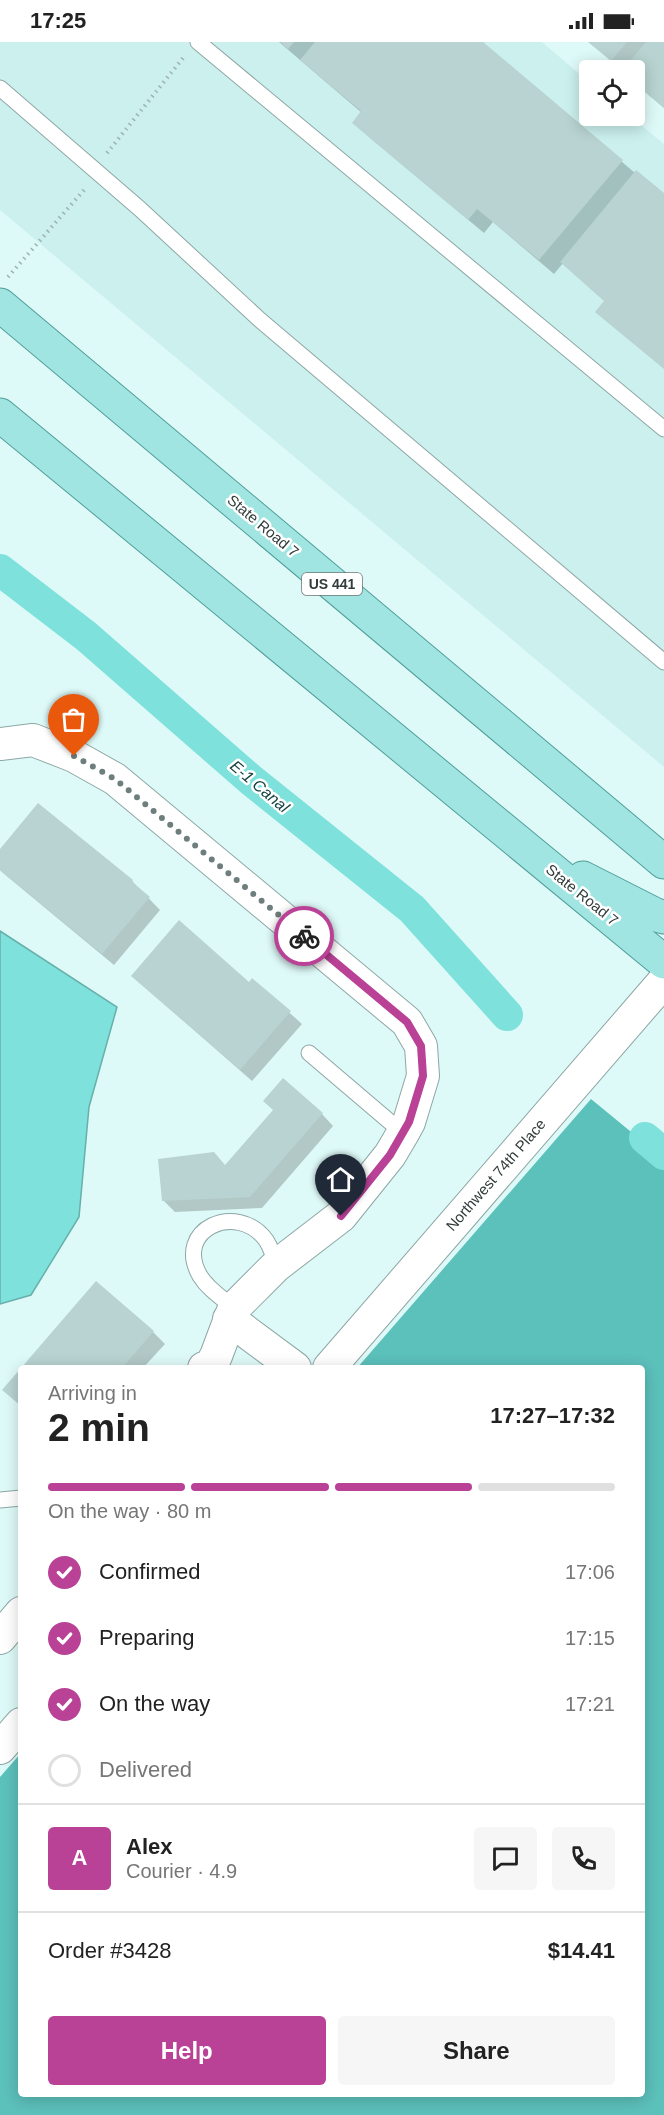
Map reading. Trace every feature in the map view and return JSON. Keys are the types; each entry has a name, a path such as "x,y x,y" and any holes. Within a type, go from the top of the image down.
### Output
{"main road":[{"name":"State Road 7","path":"0,305 664,862"},
{"name":"State Road 7","path":"0,415 664,962"},
{"path":"525,848 664,917"}],"street":[{"path":"0,744 33,740 74,756 115,779 407,1022 421,1046 423,1076 409,1122 390,1155 341,1216 276,1266 232,1313 214,1365"},
{"name":"Northwest 74th Place","path":"332,1365 664,981"},
{"path":"232,1313 292,1365"},
{"path":"0,1638 18,1617"},
{"path":"0,1748 18,1727"}],"lane":[{"path":"198,42 664,429"},
{"path":"0,88 140,209 260,320 664,662"},
{"path":"309,1053 403,1133"},
{"path":"232,1313 201,1278 195,1266 193,1255 196,1241 205,1229 217,1222 235,1221 252,1227 265,1239 276,1266"},
{"path":"0,1500 18,1498"}],"shaded area":[{"path":"0,42 542,42 579,73 579,126 642,126 664,144 664,767 0,210"},
{"path":"0,931 117,1007 89,1107 79,1217 31,1295 0,1304"},
{"path":"591,1099 664,1159 664,2115 0,2115 0,1777 18,1756 18,2097 645,2097 645,1365 360,1365"}],"building":[{"path":"280,42 294,42 288,49"},
{"path":"315,42 483,42 579,123 579,126 583,126 623,160 539,260 477,209 468,220 352,123 361,111 300,60"},
{"path":"588,42 627,42 610,60"},
{"path":"646,42 664,42 664,108 645,92 645,60 631,60"},
{"path":"636,170 664,193 664,369 595,312 604,301 560,262"},
{"path":"38,803 133,880 132,882 150,897 102,954 0,870 0,849"},
{"path":"179,920 249,982 252,978 291,1011 240,1070 131,976"},
{"path":"283,1078 323,1113 250,1197 162,1201 158,1159 214,1152 225,1165 273,1110 263,1101"},
{"path":"96,1281 154,1331 125,1365 24,1365"},
{"path":"18,1371 18,1403 2,1390"}],"waterway":[{"name":"E-1 Canal","path":"0,570 86,636 251,780 412,909 507,1015"},
{"name":"E-1 Canal","path":"645,1138 664,1154"}],"way so far":[{"path":"74,756 115,779 304,936"}],"route":[{"path":"304,936 407,1022 421,1046 423,1076 409,1122 390,1155 341,1216"}]}
